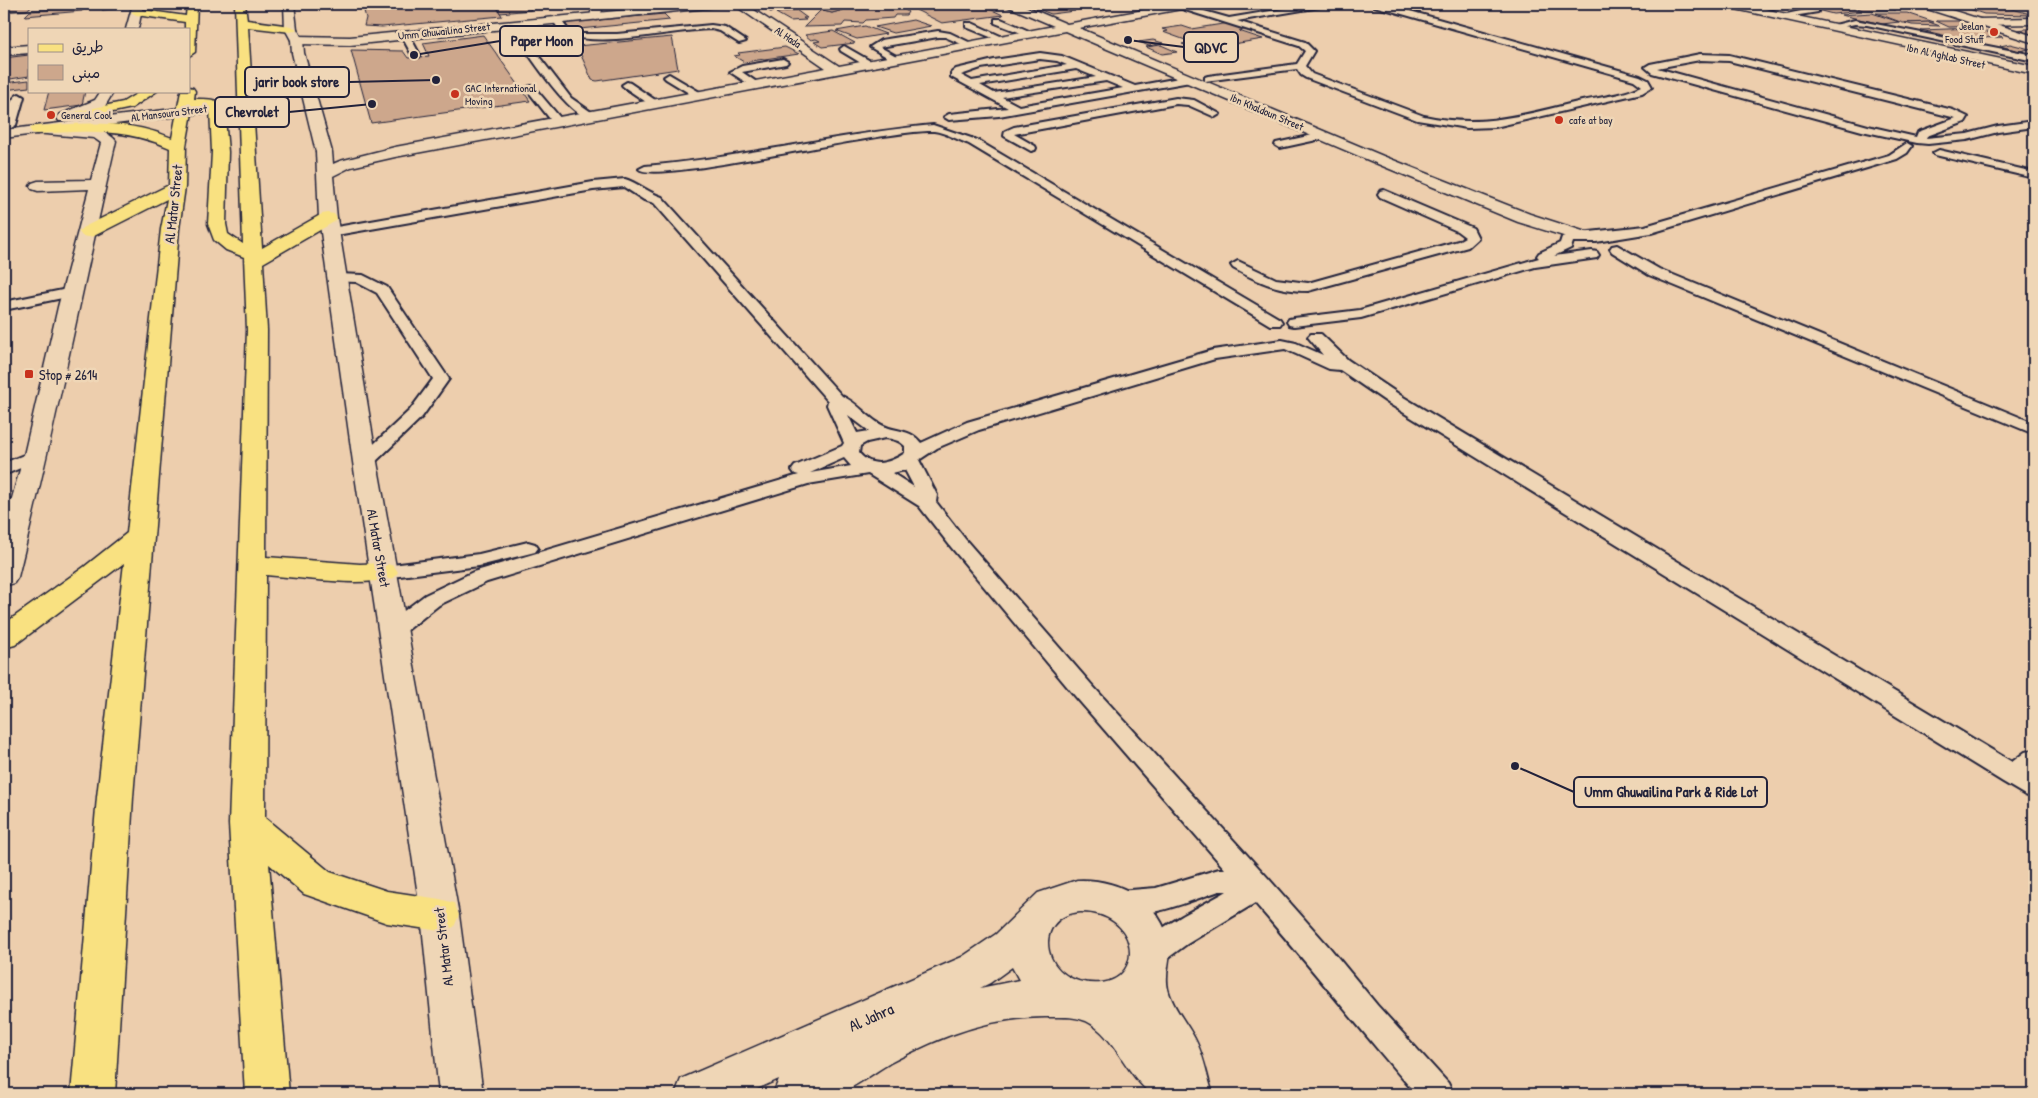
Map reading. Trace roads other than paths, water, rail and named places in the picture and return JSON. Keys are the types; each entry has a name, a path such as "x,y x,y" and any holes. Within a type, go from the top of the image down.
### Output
{"main road":[{"path":"190,36 192,4"},
{"path":"240,4 257,330 247,824 267,1094"},
{"path":"137,8 191,20"},
{"path":"242,22 295,40"},
{"path":"64,118 126,105 149,92"},
{"name":"Al Matar Street","path":"93,1094 114,797 170,229 177,187 178,146 187,102"},
{"path":"217,107 220,152 217,224 220,236 252,258"},
{"path":"37,130 94,127 131,129 150,133 178,146"},
{"path":"88,232 177,187"},
{"path":"252,258 330,225"},
{"path":"4,638 87,579 139,537"},
{"path":"252,565 384,572"},
{"path":"247,824 317,883 387,908 440,915"}],"street":[{"name":"Al Matar Street","path":"289,4 295,40 324,163 337,278 365,462 440,915 461,1094"},
{"path":"596,17 598,4"},
{"name":"Umm Ghuwailina Street","path":"295,40 350,41 717,4"},
{"name":"Al Hada","path":"738,4 837,70"},
{"name":"Ibn Khaldoun Street","path":"1010,4 1322,136 1524,218"},
{"name":"Ibn Al Aghlab Street","path":"1726,4 1831,27 1885,42 2034,76"},
{"path":"1922,4 2034,40"},
{"path":"324,163 346,164 395,152 1187,5"},
{"path":"132,28 137,8"},
{"path":"1978,22 2034,21"},
{"path":"1997,28 2034,26"},
{"name":"Ibn Al Aghlab Street","path":"1858,34 2034,70"},
{"path":"4,51 28,49"},
{"path":"64,118 100,103 107,92"},
{"name":"Al Mansoura Street","path":"6,128 64,118 187,102 245,100"},
{"name":"Al Mansoura Street","path":"6,128 37,130 187,102 217,107 245,100"},
{"path":"4,577 12,505 36,455 70,300 109,141 92,133 37,130"},
{"path":"324,163 354,154 395,152"},
{"path":"38,186 99,185"},
{"path":"1524,218 1587,237"},
{"path":"1524,218 1565,244"},
{"path":"1094,896 1118,903 1139,919 1150,942 1146,985 1149,999 1186,1064 1189,1092 1163,1077 1114,1016 1044,984 1031,965 1027,943 1034,922 1049,906 1071,897 1094,896"},
{"name":"Al Jahra","path":"697,1094 976,970 1010,946 1034,922"},
{"path":"1080,1001 1110,1001 1125,994 1138,985 1149,963"},
{"name":"Al Jahra","path":"794,1094 937,1019 979,1006 1022,998 1080,1001"}],"lane":[{"path":"1229,20 1326,4"},
{"path":"1300,66 1304,73 1316,79 1421,118 1468,125 1494,124 1639,91 1647,87 1642,80 1377,4"},
{"path":"1754,10 1776,6 1777,4"},
{"path":"1187,5 1306,46 1310,54 1300,66 1208,79"},
{"path":"1781,16 1816,10"},
{"path":"557,20 566,33 583,37 711,27 722,29 742,41"},
{"path":"998,21 1032,34"},
{"path":"1831,27 1855,22 1868,23 2034,58"},
{"path":"969,25 1003,39"},
{"path":"895,59 874,47 881,44 938,34 947,35 971,45"},
{"path":"406,35 416,55"},
{"path":"844,49 869,64"},
{"path":"531,52 568,100 590,116"},
{"path":"1018,110 954,75 970,67 1040,56 1059,58 1134,89"},
{"path":"1916,144 1922,134 1961,120 1963,117 1954,113 1721,57 1700,57 1650,67 1655,71 1916,144 1954,149 1994,165"},
{"path":"755,85 736,72 742,69 783,62"},
{"path":"970,84 1078,66"},
{"path":"1628,76 1655,71"},
{"path":"669,77 700,96"},
{"path":"993,96 1106,78"},
{"path":"882,134 932,118 999,113 1190,79"},
{"path":"627,84 656,104"},
{"path":"531,89 558,122"},
{"path":"6,128 19,97"},
{"path":"1031,148 1009,136 1009,133 1014,130 1176,101 1190,102 1215,114"},
{"path":"330,225 593,186 645,169 712,163 882,134 950,128 999,113"},
{"path":"1998,129 2008,123 2034,116"},
{"path":"949,117 957,119 963,131 973,142"},
{"path":"922,122 926,127 973,142 1275,322"},
{"path":"1534,262 1565,244 1570,238 1646,230 1893,157 1916,144 1967,137 1998,129 2034,124"},
{"path":"1280,145 1322,136"},
{"path":"1934,153 1951,153 1967,137"},
{"path":"1916,144 1934,153 2034,175"},
{"path":"627,176 644,183 656,185 712,163"},
{"path":"627,176 648,197 656,185 658,173 645,169"},
{"path":"656,185 836,400 846,404 862,419 891,434 911,440 914,445 913,468 928,496 926,502"},
{"path":"1238,265 1270,283 1308,287 1464,244 1472,238 1468,231 1462,228 1384,194"},
{"path":"384,572 480,560 513,553 796,472 825,461 866,436 973,426 1213,355 1310,343 1316,336 1361,314 1534,262 1613,254 1626,240 1642,234 1646,230"},
{"path":"1587,237 1606,241 1654,272"},
{"path":"1565,244 1573,250 1654,272 2034,429"},
{"path":"337,278 358,278 382,290 441,379 431,397 414,417 365,462"},
{"path":"4,306 70,300"},
{"path":"4,316 70,300"},
{"path":"1213,355 1222,349 1256,336 1264,326 1275,322 1294,322 1361,314"},
{"path":"1294,322 1311,329 1322,346 1353,372 2034,788"},
{"path":"1261,332 1270,341 1287,346 1338,368 1353,372"},
{"path":"836,400 835,405 851,446 849,455 852,460 897,483 917,498 926,502 1083,690 1258,886 1320,957 1366,1014 1437,1094"},
{"path":"392,631 432,600 480,577 805,479 870,468 893,467 931,444 973,426"},
{"path":"4,470 36,455"},
{"path":"2012,775 2034,759"},
{"path":"1118,903 1156,900 1219,880 1238,880 1258,886"},
{"path":"1149,963 1187,927 1258,886"}],"place":[{"name":"Jeelan Food Stuff","path":"1994,32"},
{"name":"QDVC","path":"1128,40"},
{"name":"Paper Moon","path":"414,55"},
{"name":"jarir book store","path":"436,80"},
{"name":"GAC International Moving","path":"455,94"},
{"name":"Chevrolet","path":"372,104"},
{"name":"General Cool","path":"51,115"},
{"name":"cafe at bay","path":"1559,120"},
{"name":"Stop # 2614","path":"29,374"},
{"name":"Umm Ghuwailina Park & Ride Lot","path":"1515,766"}]}
